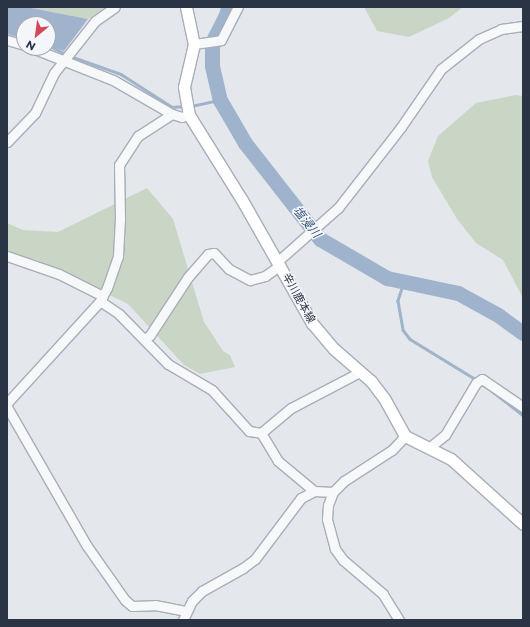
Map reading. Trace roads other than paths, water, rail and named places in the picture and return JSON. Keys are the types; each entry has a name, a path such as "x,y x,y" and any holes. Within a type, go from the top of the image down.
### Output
{"main road":[{"name":"辛川鹿本線","path":"186,7 194,44 185,75 188,109 324,339 360,372 384,398 405,436"},
{"path":"405,436 430,448 460,466 523,524"}],"street":[{"path":"7,142 35,113 41,104 45,87 95,21 115,7"},
{"path":"194,44 207,44 219,40 238,7"},
{"path":"145,339 150,335 188,277 208,254 214,253 229,269 250,280 265,276 338,208 390,142 441,69 479,39 501,29 523,26"},
{"path":"53,56 113,80 172,114 182,117 188,109"},
{"path":"7,403 101,299 118,256 120,220 119,165 138,136 172,114"},
{"path":"7,256 59,274 101,299 145,339 168,364 212,390 249,431 261,433 291,408 360,372"},
{"path":"430,448 445,434 476,382 482,379 523,407"},
{"path":"7,407 87,546 125,600 132,606 155,605 186,611"},
{"path":"261,433 278,461 314,491"},
{"path":"399,620 383,594 343,560 335,550 327,519 328,505 333,492 344,481 392,450 405,436"},
{"path":"183,620 186,611 202,591 243,568 255,559 291,508 301,498 314,491 333,492"}],"water":[{"path":"7,7 26,7 88,19 64,51 56,48 56,16 16,16 16,37 7,34"}],"waterway":[{"name":"塩浸川","path":"228,7 226,15 212,42 212,66 220,100 245,143 320,239 387,278 458,293 498,315 523,333"},
{"path":"56,49 66,54"},
{"path":"70,56 121,74 172,107 184,106"},
{"path":"191,106 220,100"},
{"path":"404,282 398,301 403,330 410,339 477,380"},
{"path":"492,391 523,415"}]}
